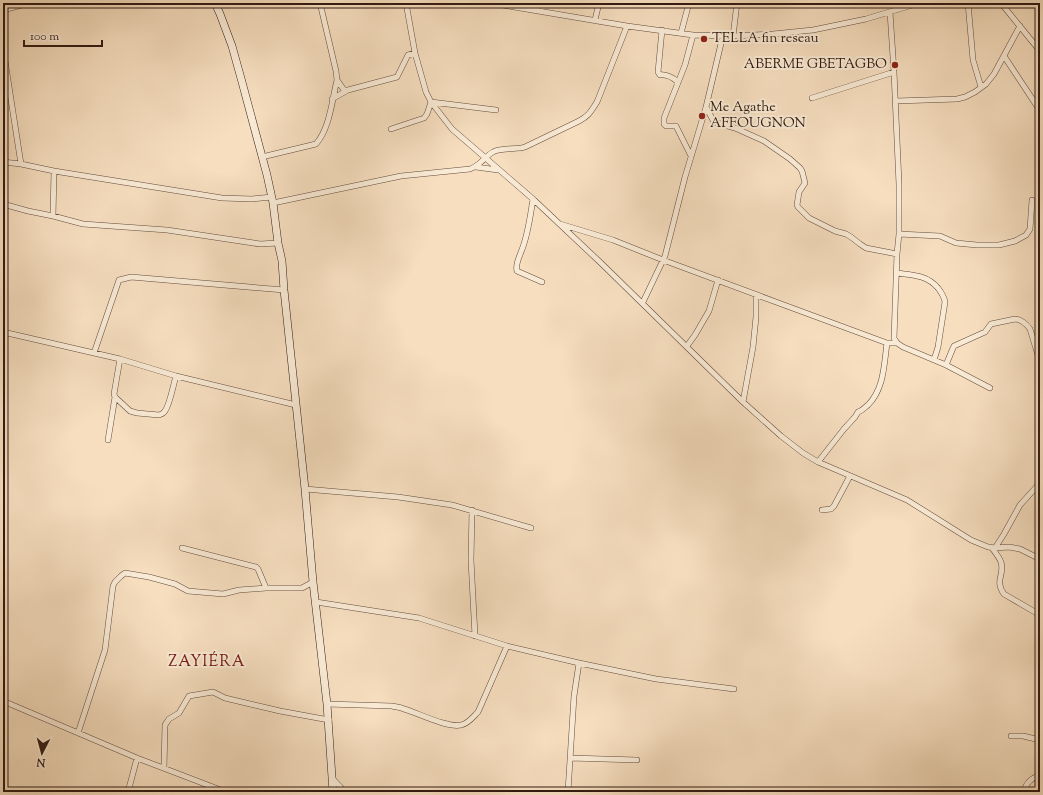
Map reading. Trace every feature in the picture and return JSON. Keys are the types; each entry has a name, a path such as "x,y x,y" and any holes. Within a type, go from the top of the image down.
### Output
{"main road":[{"path":"216,3 236,61 262,157 272,200 282,261 313,582 327,704 333,792"}],"street":[{"path":"3,10 29,3"},
{"path":"320,3 337,80 344,90 348,90"},
{"path":"406,3 415,53 426,92 431,102 452,129 559,223 643,302 743,402 781,436 803,453 818,462 907,500 971,540 994,548 1009,547 1020,549 1040,559"},
{"path":"491,3 627,26 693,35 733,36 813,30 866,19 918,3"},
{"path":"537,10 540,3"},
{"path":"595,20 599,3"},
{"path":"681,33 689,3"},
{"path":"733,36 737,3"},
{"path":"968,3 973,60 982,87"},
{"path":"1001,3 1040,51"},
{"path":"890,12 896,102 899,184 899,234 894,338 897,343 903,347 946,365 990,388"},
{"path":"476,167 492,152 498,150 525,148 586,118 596,102 627,26"},
{"path":"896,102 958,99 965,98 975,92 986,84 994,74 1020,26"},
{"path":"662,30 658,74 667,75 678,82"},
{"path":"691,156 676,126 668,126 664,124 664,118 685,65 693,35"},
{"path":"643,302 665,256 691,156 706,107 723,35"},
{"path":"3,48 21,164"},
{"path":"332,98 348,90 397,77 408,55 415,53"},
{"path":"1004,56 1037,106"},
{"path":"812,98 894,72"},
{"path":"262,157 316,144 326,129 337,80"},
{"path":"431,102 496,110"},
{"path":"391,130 424,118 431,102"},
{"path":"706,107 714,122 735,128 764,141 790,159 800,168 804,183 799,192 797,205 809,218 835,231 846,234 866,248 897,254"},
{"path":"3,162 222,198 272,200 401,176 470,169 476,167 498,170"},
{"path":"53,216 54,171"},
{"path":"533,199 526,238 516,268 517,271 542,282"},
{"path":"899,234 940,236 956,243 978,245 1007,244 1029,233 1032,200"},
{"path":"3,204 83,224 167,230 260,244 278,243"},
{"path":"559,223 613,240 756,295 888,343 897,343"},
{"path":"897,273 915,275 930,280 944,297 938,347 934,360"},
{"path":"94,353 119,280 131,277 284,290"},
{"path":"687,346 709,311 718,280"},
{"path":"743,402 753,347 756,317 756,295"},
{"path":"946,365 953,348 957,344 963,343 985,332 991,324 1015,319 1030,328 1040,362"},
{"path":"3,332 120,359 176,376 296,405"},
{"path":"818,462 858,412 861,412 870,403 878,392 883,374 888,343"},
{"path":"108,440 120,359"},
{"path":"115,397 130,411 137,413 162,414 165,412 168,404 176,376"},
{"path":"822,510 830,509 834,506 850,476"},
{"path":"994,548 1004,534 1020,505 1040,483"},
{"path":"305,489 398,496 452,504 531,528"},
{"path":"472,510 471,560 475,636"},
{"path":"1004,534 1009,547"},
{"path":"182,548 256,567 266,588"},
{"path":"994,548 1001,563 1000,589 1004,594 1040,614"},
{"path":"78,733 106,650 113,586 121,576 125,574 149,577 175,584 188,590 223,594 239,590 302,588 313,582"},
{"path":"316,602 419,618 507,646 579,663 656,679 734,689"},
{"path":"327,704 392,706 402,708 443,723 462,725 471,720 478,712 507,646"},
{"path":"568,792 574,696 579,663"},
{"path":"164,768 166,722 179,713 189,696 213,692 225,698 280,711 328,720"},
{"path":"3,701 137,758 226,792"},
{"path":"1011,736 1023,736 1040,740"},
{"path":"128,792 137,758"},
{"path":"570,758 637,760"},
{"path":"1024,792 1032,778 1040,775"},
{"path":"332,778 345,792"}],"place":[{"name":"TELLA fin reseau","path":"704,39"},
{"name":"ABERME GBETAGBO","path":"895,65"},
{"name":"Me Agathe AFFOUGNON","path":"702,116"}],"district":[{"name":"ZAYIÉRA","path":"207,662"}]}
